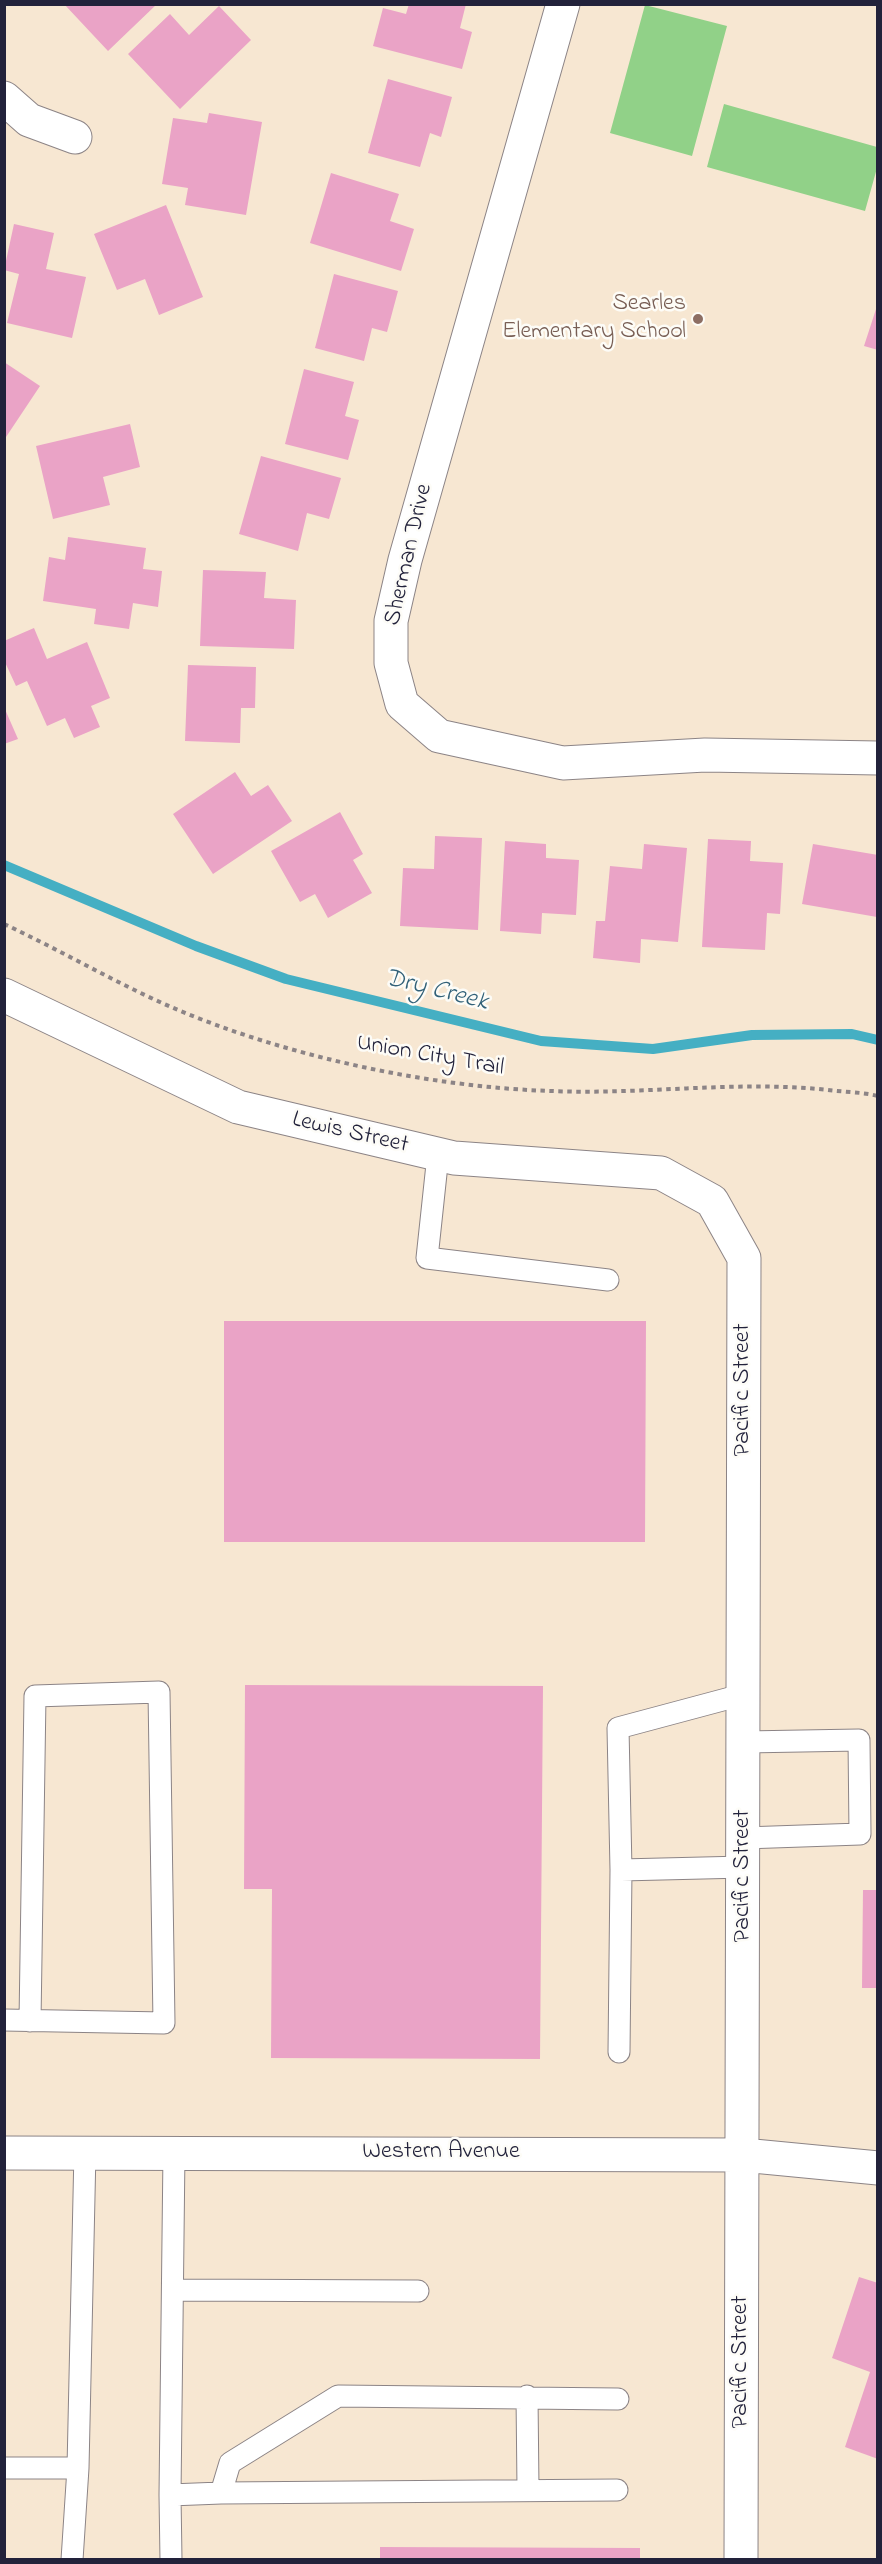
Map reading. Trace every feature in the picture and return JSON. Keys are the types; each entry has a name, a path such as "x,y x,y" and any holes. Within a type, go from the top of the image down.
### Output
{"street":[{"name":"Sherman Drive","path":"563,4 391,621 391,663 402,704 440,736 563,763 705,755 878,758"},
{"path":"4,98 28,120 75,137"},
{"name":"Lewis Street","path":"4,995 238,1107 454,1158 661,1173 712,1202"},
{"name":"Pacific Street","path":"712,1202 744,1258 745,1742 741,2559"},
{"name":"Western Avenue","path":"4,2153 85,2151 743,2155 878,2168"}],"lane":[{"path":"438,1155 427,1258 608,1280"},
{"path":"4,2020 164,2023 159,1692 35,1696 30,2020"},
{"path":"619,2052 621,1870 618,1728 745,1694"},
{"path":"621,1870 860,1834 859,1740 745,1742"},
{"path":"72,2559 78,2468 85,2151"},
{"path":"171,2559 174,2152"},
{"path":"174,2290 418,2291"},
{"path":"221,2493 230,2463 338,2396 527,2396 618,2399"},
{"path":"527,2396 528,2489"},
{"path":"4,2468 78,2468"},
{"path":"170,2494 617,2490"}],"path":[{"name":"Union City Trail","path":"4,924 128,987 217,1024 274,1044 441,1081 554,1092 731,1086 799,1087 878,1096"}],"green space":[{"path":"645,5 727,26 692,156 610,133"},
{"path":"724,104 877,147 877,168 865,211 707,167"}],"building":[{"path":"64,4 157,4 108,51"},
{"path":"409,4 466,4 460,28 472,32 462,69 373,46 383,8 406,14"},
{"path":"219,6 251,40 180,109 128,54 170,14 189,35"},
{"path":"388,79 452,97 441,137 430,133 420,167 368,153"},
{"path":"209,113 262,122 246,215 185,205 188,188 162,184 173,118 207,123"},
{"path":"331,173 399,194 390,221 414,229 401,271 310,243"},
{"path":"166,205 203,297 159,315 145,279 117,290 94,234"},
{"path":"14,224 54,233 46,269 86,277 72,338 7,323 19,274 4,270"},
{"path":"334,274 398,291 387,332 372,328 364,361 315,348"},
{"path":"878,306 878,350 864,346"},
{"path":"4,362 40,386 4,440"},
{"path":"304,369 354,382 345,416 359,420 348,460 285,444"},
{"path":"130,424 140,467 103,477 110,505 53,519 36,446"},
{"path":"261,456 341,478 329,519 307,513 298,551 239,534"},
{"path":"68,537 146,548 143,569 162,571 158,607 133,603 129,629 94,624 96,609 43,601 49,557 65,560"},
{"path":"203,570 266,572 264,598 296,600 294,649 200,646"},
{"path":"34,628 47,659 87,642 110,698 91,706 100,727 74,738 65,718 47,726 27,681 16,686 4,660 4,641"},
{"path":"188,665 256,667 255,708 241,708 240,743 185,741"},
{"path":"4,707 18,739 4,744"},
{"path":"235,772 251,796 268,785 292,821 213,874 173,814"},
{"path":"340,812 363,854 353,860 372,893 328,918 315,894 300,902 271,851"},
{"path":"435,836 482,838 478,930 400,926 403,868 434,869"},
{"path":"708,839 751,841 750,861 783,863 780,914 767,913 765,950 702,947"},
{"path":"505,841 546,844 546,858 579,860 576,915 542,913 541,934 500,931"},
{"path":"644,844 687,848 678,942 641,939 640,963 593,958 596,921 605,921 610,866 642,869"},
{"path":"813,844 878,855 877,917 802,904"},
{"path":"224,1321 646,1321 645,1542 224,1542"},
{"path":"245,1685 543,1686 540,2059 271,2058 272,1889 244,1889"},
{"path":"863,1890 878,1890 878,1988 862,1988"},
{"path":"859,2277 878,2283 878,2459 845,2447 870,2372 832,2358"},
{"path":"380,2547 640,2548 640,2560 380,2560"}],"waterway":[{"name":"Dry Creek","path":"4,865 196,946 286,979 541,1041 653,1049 752,1035 852,1034 878,1040"}],"place":[{"name":"Searles Elementary School","path":"698,319"}]}
